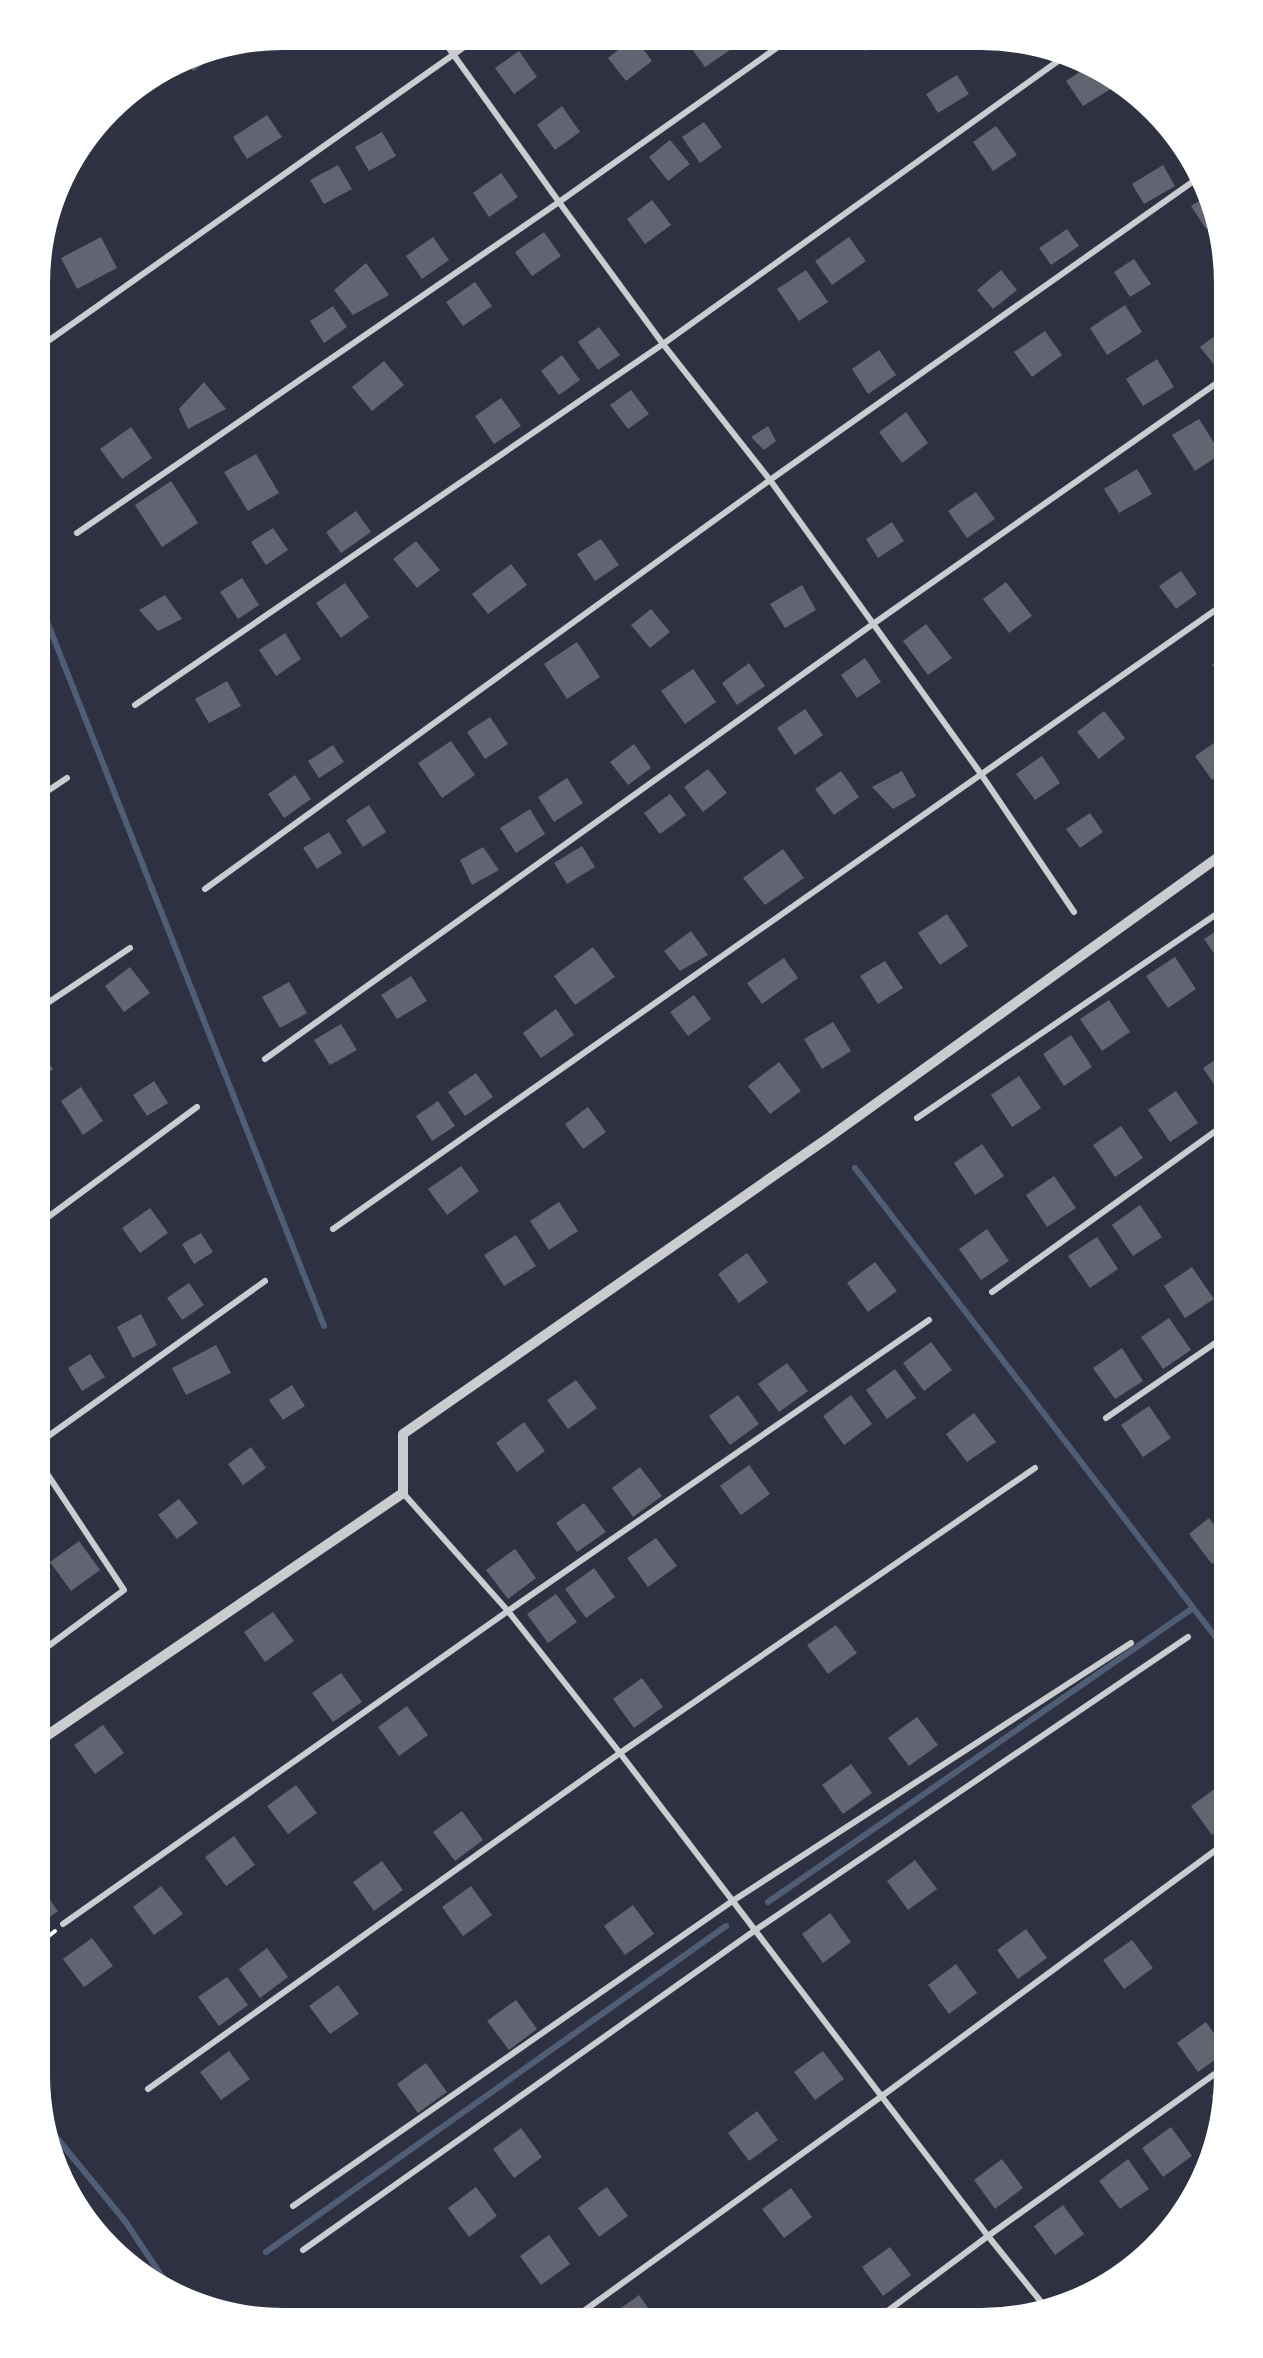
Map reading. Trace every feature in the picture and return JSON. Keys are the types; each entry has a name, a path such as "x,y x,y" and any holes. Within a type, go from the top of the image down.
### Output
{"street":[{"path":"450,50 663,344 770,480 981,774 1074,912"},
{"path":"50,340 461,50"},
{"path":"77,533 559,202 774,50"},
{"path":"135,705 663,344 1056,62"},
{"path":"205,890 770,480 1191,183"},
{"path":"265,1059 873,624 1214,385"},
{"path":"333,1229 1214,611"},
{"path":"50,789 67,778"},
{"path":"1040,2301 731,1902 620,1753 508,1611 403,1493 403,1434 828,1138 1214,860"},
{"path":"917,1118 1214,916"},
{"path":"50,1001 130,948"},
{"path":"50,1216 197,1107"},
{"path":"992,1292 1214,1132"},
{"path":"50,1435 265,1281"},
{"path":"63,1924 508,1611 929,1320"},
{"path":"1106,1418 1214,1344"},
{"path":"148,2089 620,1753 1035,1468"},
{"path":"50,1478 124,1590 50,1645"},
{"path":"50,1734 403,1493"},
{"path":"303,2250 754,1931 1188,1637"},
{"path":"293,2206 731,1902 1131,1643"},
{"path":"588,2308 882,2096 1214,1851"},
{"path":"892,2308 1214,2074"}],"path":[{"path":"50,1935 63,1924"}],"building":[{"path":"618,50 644,50 652,61 626,81 608,58"},
{"path":"693,50 730,50 705,67"},
{"path":"519,51 537,77 514,94 495,68"},
{"path":"206,62 193,71 191,68"},
{"path":"1080,72 1110,89 1083,106 1066,81"},
{"path":"957,75 969,94 938,113 926,94"},
{"path":"562,106 580,132 555,150 537,125"},
{"path":"267,115 282,137 247,159 233,137"},
{"path":"704,122 722,147 700,163 682,137"},
{"path":"996,126 1017,155 993,171 973,142"},
{"path":"382,132 396,156 369,171 355,147"},
{"path":"670,140 690,164 668,181 649,157"},
{"path":"338,165 352,189 324,204 310,180"},
{"path":"1163,165 1175,186 1144,204 1132,184"},
{"path":"501,173 518,197 489,217 473,193"},
{"path":"652,200 671,225 645,244 627,219"},
{"path":"1199,201 1206,229 1191,206"},
{"path":"1067,229 1079,246 1051,265 1039,248"},
{"path":"544,232 561,256 532,276 515,252"},
{"path":"101,237 117,268 77,289 61,258"},
{"path":"433,237 449,260 422,279 406,256"},
{"path":"849,237 866,261 832,285 815,261"},
{"path":"1134,259 1151,284 1130,297 1114,272"},
{"path":"366,263 389,295 353,315 334,290"},
{"path":"806,270 828,302 799,321 777,289"},
{"path":"1001,270 1017,290 993,309 977,290"},
{"path":"475,282 492,306 463,326 446,302"},
{"path":"1125,305 1142,332 1107,355 1090,328"},
{"path":"333,306 347,327 324,343 310,321"},
{"path":"599,327 620,355 598,370 578,342"},
{"path":"1045,331 1062,355 1032,377 1014,352"},
{"path":"1214,336 1214,364 1200,347"},
{"path":"879,350 896,375 868,394 852,369"},
{"path":"562,355 580,380 559,395 541,371"},
{"path":"1157,359 1174,387 1143,406 1126,379"},
{"path":"384,361 404,385 372,411 352,387"},
{"path":"204,382 226,409 188,429 179,409"},
{"path":"631,390 649,414 628,429 610,405"},
{"path":"501,398 521,426 494,444 475,416"},
{"path":"906,412 928,443 902,463 879,432"},
{"path":"1199,419 1214,443 1214,459 1195,471 1172,435"},
{"path":"768,426 776,441 764,450 751,437"},
{"path":"131,427 152,458 122,479 100,449"},
{"path":"256,454 279,493 248,511 224,472"},
{"path":"1137,469 1152,494 1119,513 1104,489"},
{"path":"171,481 198,523 162,547 135,505"},
{"path":"976,492 995,519 967,538 948,511"},
{"path":"356,511 371,532 341,553 326,532"},
{"path":"892,522 904,541 878,558 866,539"},
{"path":"273,528 288,550 266,565 251,542"},
{"path":"601,539 619,565 595,581 577,554"},
{"path":"416,541 440,570 417,588 393,559"},
{"path":"511,564 527,585 488,614 472,594"},
{"path":"1181,571 1197,594 1176,609 1159,586"},
{"path":"242,578 259,605 238,619 220,592"},
{"path":"1006,582 1032,616 1009,633 983,599"},
{"path":"345,583 369,617 341,638 316,603"},
{"path":"802,585 816,610 785,628 770,604"},
{"path":"165,595 182,619 158,631 139,610"},
{"path":"651,609 670,632 650,648 631,625"},
{"path":"926,624 952,658 928,675 903,641"},
{"path":"285,633 301,659 276,676 259,650"},
{"path":"577,642 600,677 567,699 544,664"},
{"path":"865,658 881,682 857,698 841,675"},
{"path":"749,663 765,686 737,705 722,683"},
{"path":"693,669 716,702 685,724 661,691"},
{"path":"227,681 241,706 209,723 195,699"},
{"path":"805,709 823,735 795,755 777,728"},
{"path":"1104,711 1125,738 1099,759 1077,732"},
{"path":"490,717 508,744 485,759 467,732"},
{"path":"451,741 475,775 442,798 418,763"},
{"path":"1214,743 1214,779 1212,780 1195,756"},
{"path":"634,744 651,768 628,785 610,762"},
{"path":"333,745 344,762 319,778 308,761"},
{"path":"1042,756 1060,783 1035,800 1016,774"},
{"path":"708,769 727,793 703,812 684,787"},
{"path":"841,771 859,797 834,815 815,789"},
{"path":"902,771 916,796 893,809 872,787"},
{"path":"295,775 311,799 284,818 268,794"},
{"path":"567,778 583,803 554,822 538,797"},
{"path":"670,794 686,815 660,834 644,813"},
{"path":"369,805 386,832 363,847 346,820"},
{"path":"530,809 545,834 516,853 500,828"},
{"path":"1090,813 1103,832 1080,848 1066,829"},
{"path":"329,832 342,853 317,869 303,848"},
{"path":"582,846 595,867 567,884 554,863"},
{"path":"483,847 499,870 472,885 460,860"},
{"path":"783,849 804,878 765,905 743,878"},
{"path":"947,914 968,946 940,965 918,933"},
{"path":"691,931 708,955 680,971 664,951"},
{"path":"1214,932 1214,954 1204,939"},
{"path":"593,947 615,977 575,1005 554,976"},
{"path":"1175,957 1196,989 1168,1008 1146,976"},
{"path":"784,958 798,978 762,1004 747,983"},
{"path":"885,961 903,988 878,1004 860,976"},
{"path":"130,967 150,993 124,1012 105,986"},
{"path":"411,976 427,1001 397,1019 381,995"},
{"path":"289,982 307,1013 280,1028 262,997"},
{"path":"694,995 711,1019 688,1036 670,1012"},
{"path":"1109,1000 1130,1032 1102,1051 1080,1019"},
{"path":"556,1009 574,1035 541,1058 523,1033"},
{"path":"833,1022 851,1051 822,1069 804,1039"},
{"path":"341,1024 357,1050 330,1065 314,1040"},
{"path":"1071,1035 1092,1067 1064,1086 1043,1054"},
{"path":"1214,1061 1214,1084 1203,1068"},
{"path":"779,1062 801,1091 770,1114 748,1086"},
{"path":"476,1073 493,1097 465,1116 448,1092"},
{"path":"1019,1076 1041,1108 1012,1127 991,1095"},
{"path":"154,1081 168,1103 147,1116 133,1095"},
{"path":"81,1087 103,1121 83,1135 61,1101"},
{"path":"1176,1091 1198,1123 1170,1142 1148,1110"},
{"path":"438,1101 455,1126 432,1141 416,1116"},
{"path":"588,1107 606,1132 583,1149 565,1124"},
{"path":"1121,1126 1143,1158 1115,1177 1093,1145"},
{"path":"982,1144 1004,1176 975,1195 954,1163"},
{"path":"461,1166 479,1191 447,1215 428,1189"},
{"path":"1054,1176 1076,1208 1047,1227 1026,1195"},
{"path":"559,1202 578,1231 549,1250 530,1221"},
{"path":"1140,1205 1162,1237 1133,1256 1112,1225"},
{"path":"150,1208 168,1233 140,1253 122,1228"},
{"path":"987,1229 1009,1261 981,1280 959,1249"},
{"path":"201,1233 213,1252 194,1264 182,1244"},
{"path":"516,1235 536,1266 504,1286 484,1255"},
{"path":"1097,1237 1118,1269 1090,1288 1068,1256"},
{"path":"747,1253 768,1282 739,1303 718,1274"},
{"path":"875,1262 897,1291 868,1312 847,1283"},
{"path":"1192,1267 1214,1299 1185,1318 1164,1286"},
{"path":"189,1283 204,1305 182,1320 167,1298"},
{"path":"141,1314 157,1345 133,1358 117,1327"},
{"path":"1169,1318 1191,1350 1163,1369 1141,1337"},
{"path":"931,1342 952,1370 924,1391 903,1363"},
{"path":"216,1345 231,1373 186,1395 172,1368"},
{"path":"1122,1348 1143,1381 1115,1399 1093,1368"},
{"path":"90,1354 105,1377 82,1391 68,1368"},
{"path":"787,1363 808,1391 779,1412 758,1384"},
{"path":"895,1369 916,1398 887,1419 866,1390"},
{"path":"576,1380 597,1408 568,1429 547,1400"},
{"path":"292,1385 305,1406 283,1420 269,1400"},
{"path":"738,1395 759,1424 730,1445 709,1416"},
{"path":"851,1395 872,1424 844,1445 823,1416"},
{"path":"1149,1406 1171,1438 1143,1457 1121,1425"},
{"path":"974,1413 996,1442 967,1462 946,1434"},
{"path":"524,1422 545,1451 517,1472 496,1443"},
{"path":"251,1447 266,1468 243,1485 228,1464"},
{"path":"749,1465 770,1494 741,1515 720,1486"},
{"path":"640,1467 662,1496 633,1517 612,1488"},
{"path":"179,1499 198,1523 177,1539 158,1515"},
{"path":"584,1503 606,1532 577,1552 556,1523"},
{"path":"1209,1518 1214,1525 1214,1562 1212,1564 1189,1534"},
{"path":"656,1538 677,1566 648,1587 627,1558"},
{"path":"79,1541 100,1570 71,1591 50,1562"},
{"path":"515,1549 536,1578 508,1599 486,1570"},
{"path":"594,1568 615,1597 586,1618 565,1589"},
{"path":"556,1594 577,1622 548,1643 527,1614"},
{"path":"273,1612 294,1641 265,1662 244,1632"},
{"path":"836,1625 857,1653 828,1674 807,1645"},
{"path":"341,1673 362,1702 333,1722 312,1693"},
{"path":"642,1678 663,1707 634,1728 613,1699"},
{"path":"407,1706 428,1735 399,1756 378,1727"},
{"path":"917,1717 938,1745 909,1766 888,1738"},
{"path":"103,1725 124,1753 95,1774 74,1745"},
{"path":"851,1764 872,1793 843,1814 822,1785"},
{"path":"296,1785 317,1813 288,1834 267,1806"},
{"path":"1214,1789 1214,1834 1212,1835 1191,1806"},
{"path":"462,1811 483,1840 455,1861 433,1832"},
{"path":"234,1836 255,1865 226,1886 205,1857"},
{"path":"915,1860 937,1889 908,1910 887,1881"},
{"path":"382,1861 403,1890 374,1911 353,1882"},
{"path":"161,1886 183,1914 154,1935 133,1907"},
{"path":"471,1886 492,1915 463,1936 442,1907"},
{"path":"50,1900 58,1911 50,1917"},
{"path":"633,1905 654,1934 625,1955 604,1926"},
{"path":"830,1913 851,1942 823,1963 802,1934"},
{"path":"1026,1929 1047,1958 1018,1979 997,1950"},
{"path":"92,1938 113,1966 84,1987 63,1959"},
{"path":"1132,1940 1153,1968 1124,1989 1103,1960"},
{"path":"267,1948 288,1977 260,1998 239,1969"},
{"path":"956,1964 977,1993 949,2014 928,1985"},
{"path":"227,1977 248,2005 219,2026 198,1997"},
{"path":"338,1985 359,2014 330,2034 309,2006"},
{"path":"516,2000 537,2029 509,2050 487,2021"},
{"path":"1206,2022 1214,2033 1214,2060 1198,2072 1177,2043"},
{"path":"229,2051 250,2079 221,2100 200,2072"},
{"path":"823,2051 844,2079 815,2100 794,2072"},
{"path":"426,2063 447,2092 418,2113 397,2084"},
{"path":"757,2111 778,2140 749,2161 728,2133"},
{"path":"1171,2127 1192,2156 1163,2177 1142,2148"},
{"path":"521,2128 542,2157 514,2178 493,2149"},
{"path":"1002,2159 1023,2188 995,2209 974,2180"},
{"path":"1128,2159 1149,2189 1120,2209 1099,2181"},
{"path":"476,2187 497,2216 469,2237 448,2208"},
{"path":"607,2187 628,2216 599,2237 578,2208"},
{"path":"791,2188 812,2217 784,2238 762,2209"},
{"path":"1063,2205 1084,2234 1055,2255 1034,2226"},
{"path":"549,2235 570,2264 541,2285 520,2256"},
{"path":"890,2247 911,2275 883,2296 862,2267"},
{"path":"639,2295 648,2308 621,2308"}],"waterway":[{"path":"50,629 324,1326"},
{"path":"855,1168 1214,1635"},
{"path":"768,1902 1193,1608"},
{"path":"266,2252 726,1926"},
{"path":"58,2140 125,2221 160,2273"}]}
